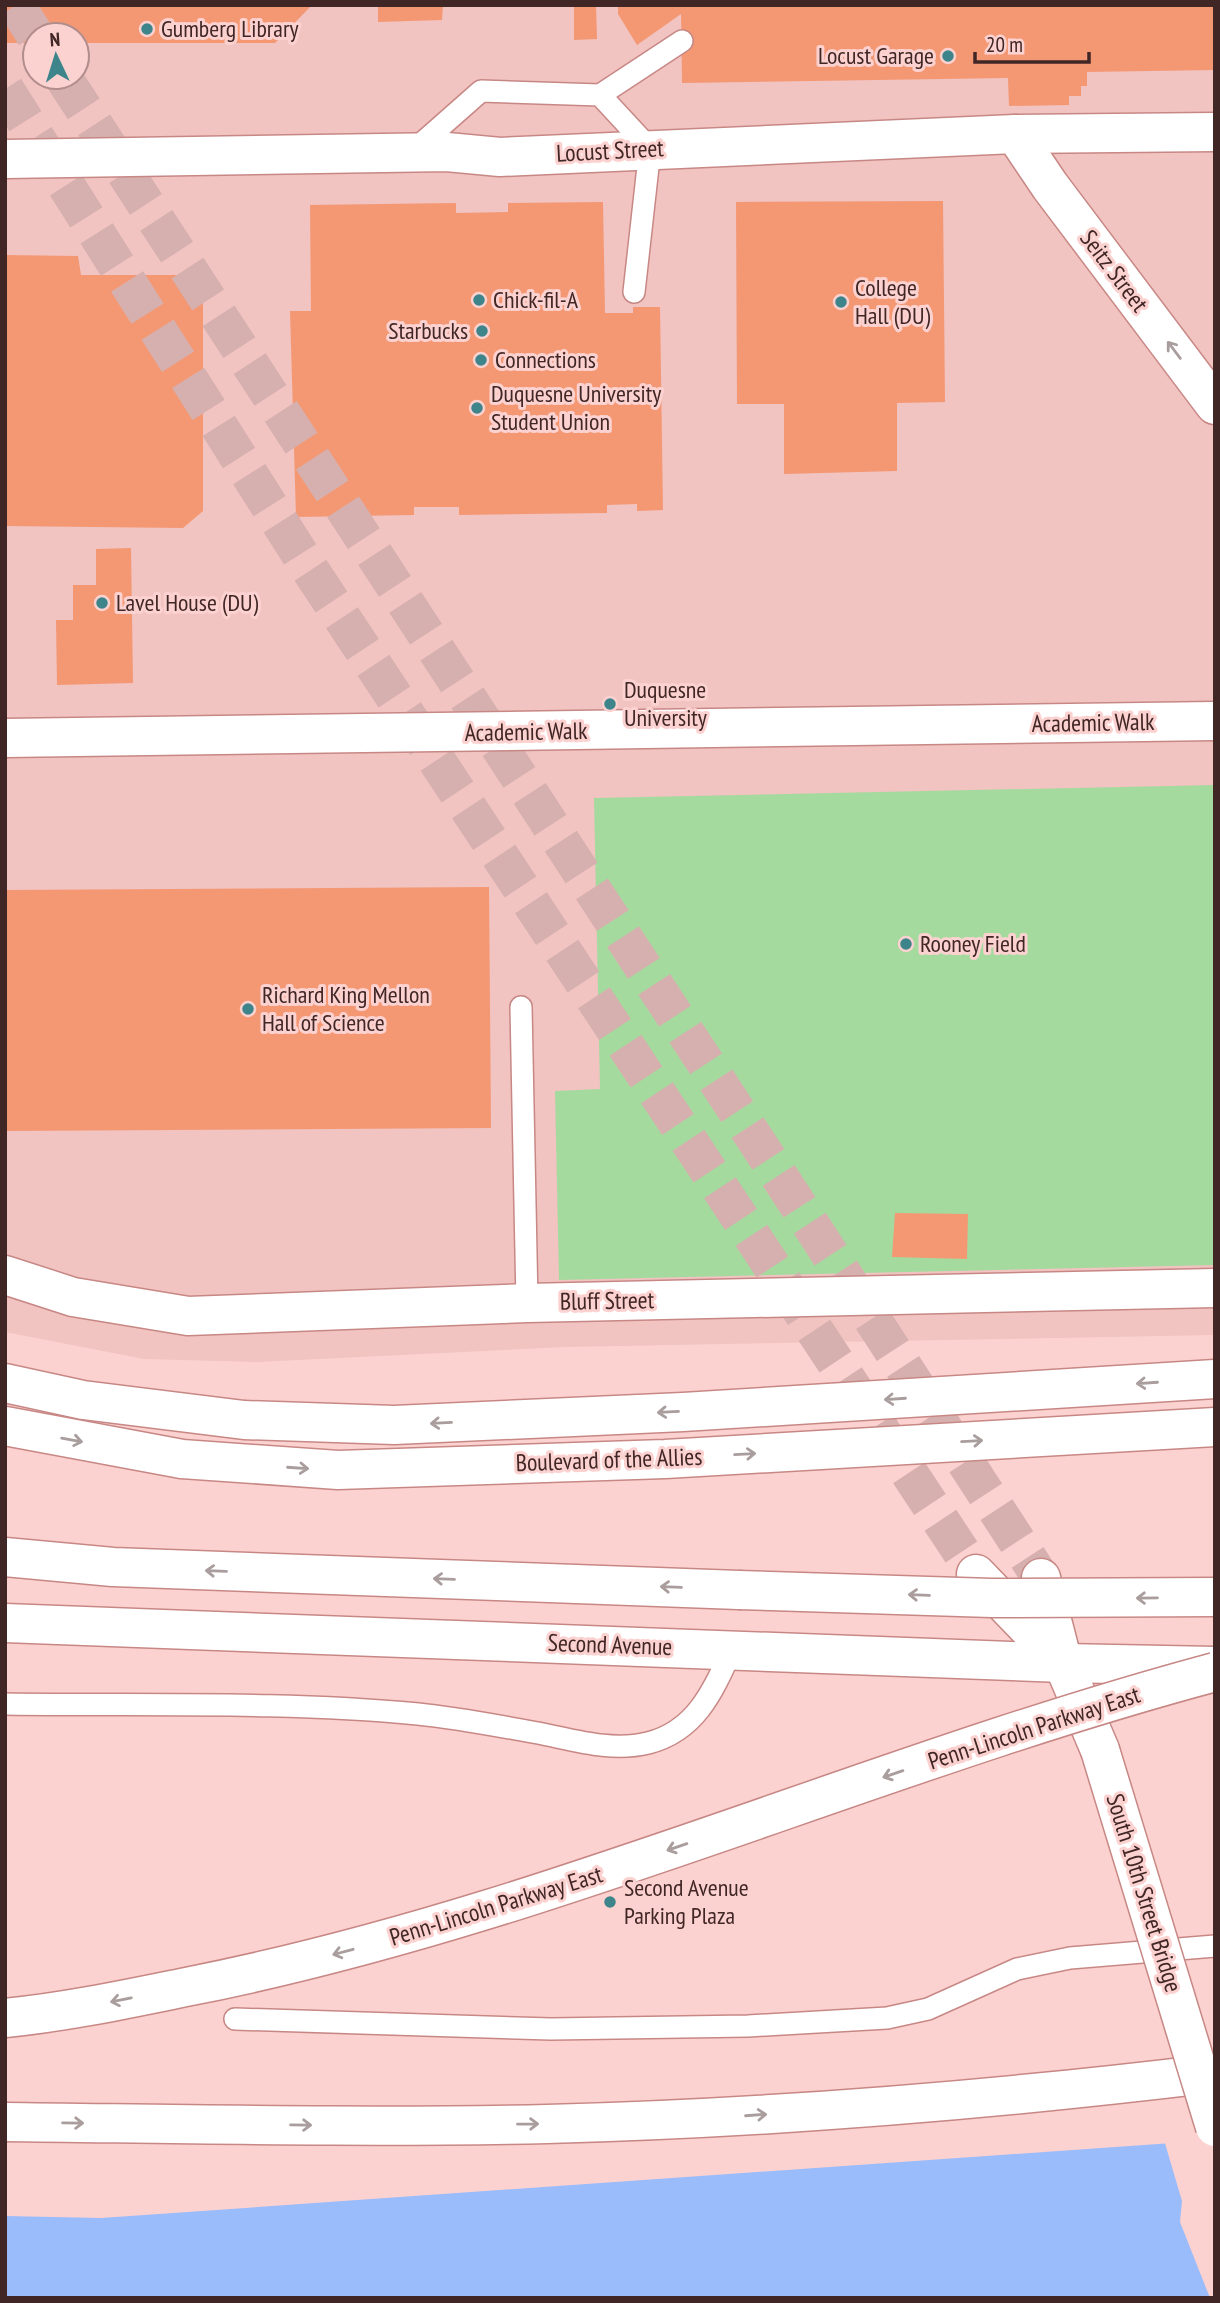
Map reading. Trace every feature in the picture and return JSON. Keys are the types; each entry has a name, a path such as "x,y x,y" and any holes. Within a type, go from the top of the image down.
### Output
{"main road":[{"name":"Locust Street","path":"5,159 411,153 500,157 1015,134 1215,132"},
{"name":"Seitz Street","path":"1015,134 1061,201 1215,405"},
{"name":"Academic Walk","path":"5,738 1215,721"},
{"name":"Bluff Street","path":"5,1275 73,1297 188,1316 527,1303 1215,1288"},
{"name":"Boulevard of the Allies","path":"5,1383 83,1399 244,1420 394,1425 683,1412 1215,1379"},
{"name":"Boulevard of the Allies","path":"5,1426 182,1459 338,1470 665,1459 1215,1427"},
{"path":"5,1557 113,1567 739,1590 992,1598 1215,1597"},
{"path":"976,1574 1063,1663"},
{"path":"1041,1578 1063,1663"},
{"name":"Second Avenue","path":"5,1623 1063,1663 1215,1666"},
{"name":"South 10th Street Bridge","path":"1063,1663 1100,1750 1215,2127"},
{"name":"Penn-Lincoln Parkway East","path":"5,2018 215,1982 413,1933 1029,1728 1215,1672"},
{"path":"5,2122 379,2126 724,2117 897,2106 1215,2073"}],"lane":[{"path":"411,153 481,91 600,95 682,41"},
{"path":"600,95 650,149 634,292"},
{"path":"520,1006 527,1303"},
{"path":"5,1704 359,1709 483,1723 601,1746 625,1747 659,1739 690,1722 705,1704 732,1649"},
{"path":"234,2019 564,2029 748,2026 887,2018 928,2009 1017,1969 1070,1958 1215,1946"}],"shaded area":[{"name":"Duquesne University","path":"5,5 1215,5 1215,1335 565,1347 257,1362 144,1359 5,1332"}],"green space":[{"name":"Rooney Field","path":"1215,785 1215,1265 559,1280 555,1091 600,1089 594,798"}],"water":[{"path":"1215,2140 1215,2298 5,2298 5,2216 101,2218"}],"pier":[{"path":"1215,2137 1215,2298 1210,2298 1180,2222 1182,2201 1164,2140"}],"building":[{"name":"Gumberg Library","path":"5,5 312,5 275,43 91,43 91,21 21,21 21,43 5,43"},
{"path":"378,5 443,5 442,20 378,22"},
{"path":"574,5 596,5 597,39 574,40"},
{"name":"Locust Garage","path":"618,5 1215,5 1215,70 1087,72 1087,86 1081,86 1081,96 1069,96 1069,105 1009,106 1008,78 682,83 681,14 637,45 618,14"},
{"name":"College Hall (DU)","path":"943,201 945,402 897,403 897,471 784,474 784,404 737,404 736,202"},
{"name":"Duquesne University Student Union","path":"603,202 605,313 633,313 633,307 660,307 663,510 637,511 637,504 607,505 607,513 459,515 459,507 414,507 414,515 296,517 290,311 311,311 310,205 456,203 456,213 508,212 508,203"},
{"path":"5,255 78,256 81,275 182,275 203,294 203,511 183,528 5,526"},
{"name":"Lavel House (DU)","path":"131,548 133,683 57,685 56,620 73,620 73,585 96,585 96,549"},
{"name":"Richard King Mellon Hall of Science","path":"489,887 491,1128 5,1131 5,890"},
{"path":"895,1213 968,1214 967,1259 892,1257"}],"tunnel":[{"path":"16,5 26,21"},
{"path":"5,89 305,562 976,1574"},
{"path":"72,91 1041,1578"}],"place":[{"name":"Gumberg Library","path":"147,29"},
{"name":"Locust Garage","path":"948,56"},
{"name":"Chick-fil-A","path":"479,300"},
{"name":"College Hall (DU)","path":"841,302"},
{"name":"Starbucks","path":"482,331"},
{"name":"Connections","path":"481,360"},
{"name":"Duquesne University Student Union","path":"477,408"},
{"name":"Lavel House (DU)","path":"102,603"},
{"name":"Duquesne University","path":"610,704"},
{"name":"Rooney Field","path":"906,944"},
{"name":"Richard King Mellon Hall of Science","path":"248,1009"},
{"name":"Second Avenue Parking Plaza","path":"610,1902"}]}
